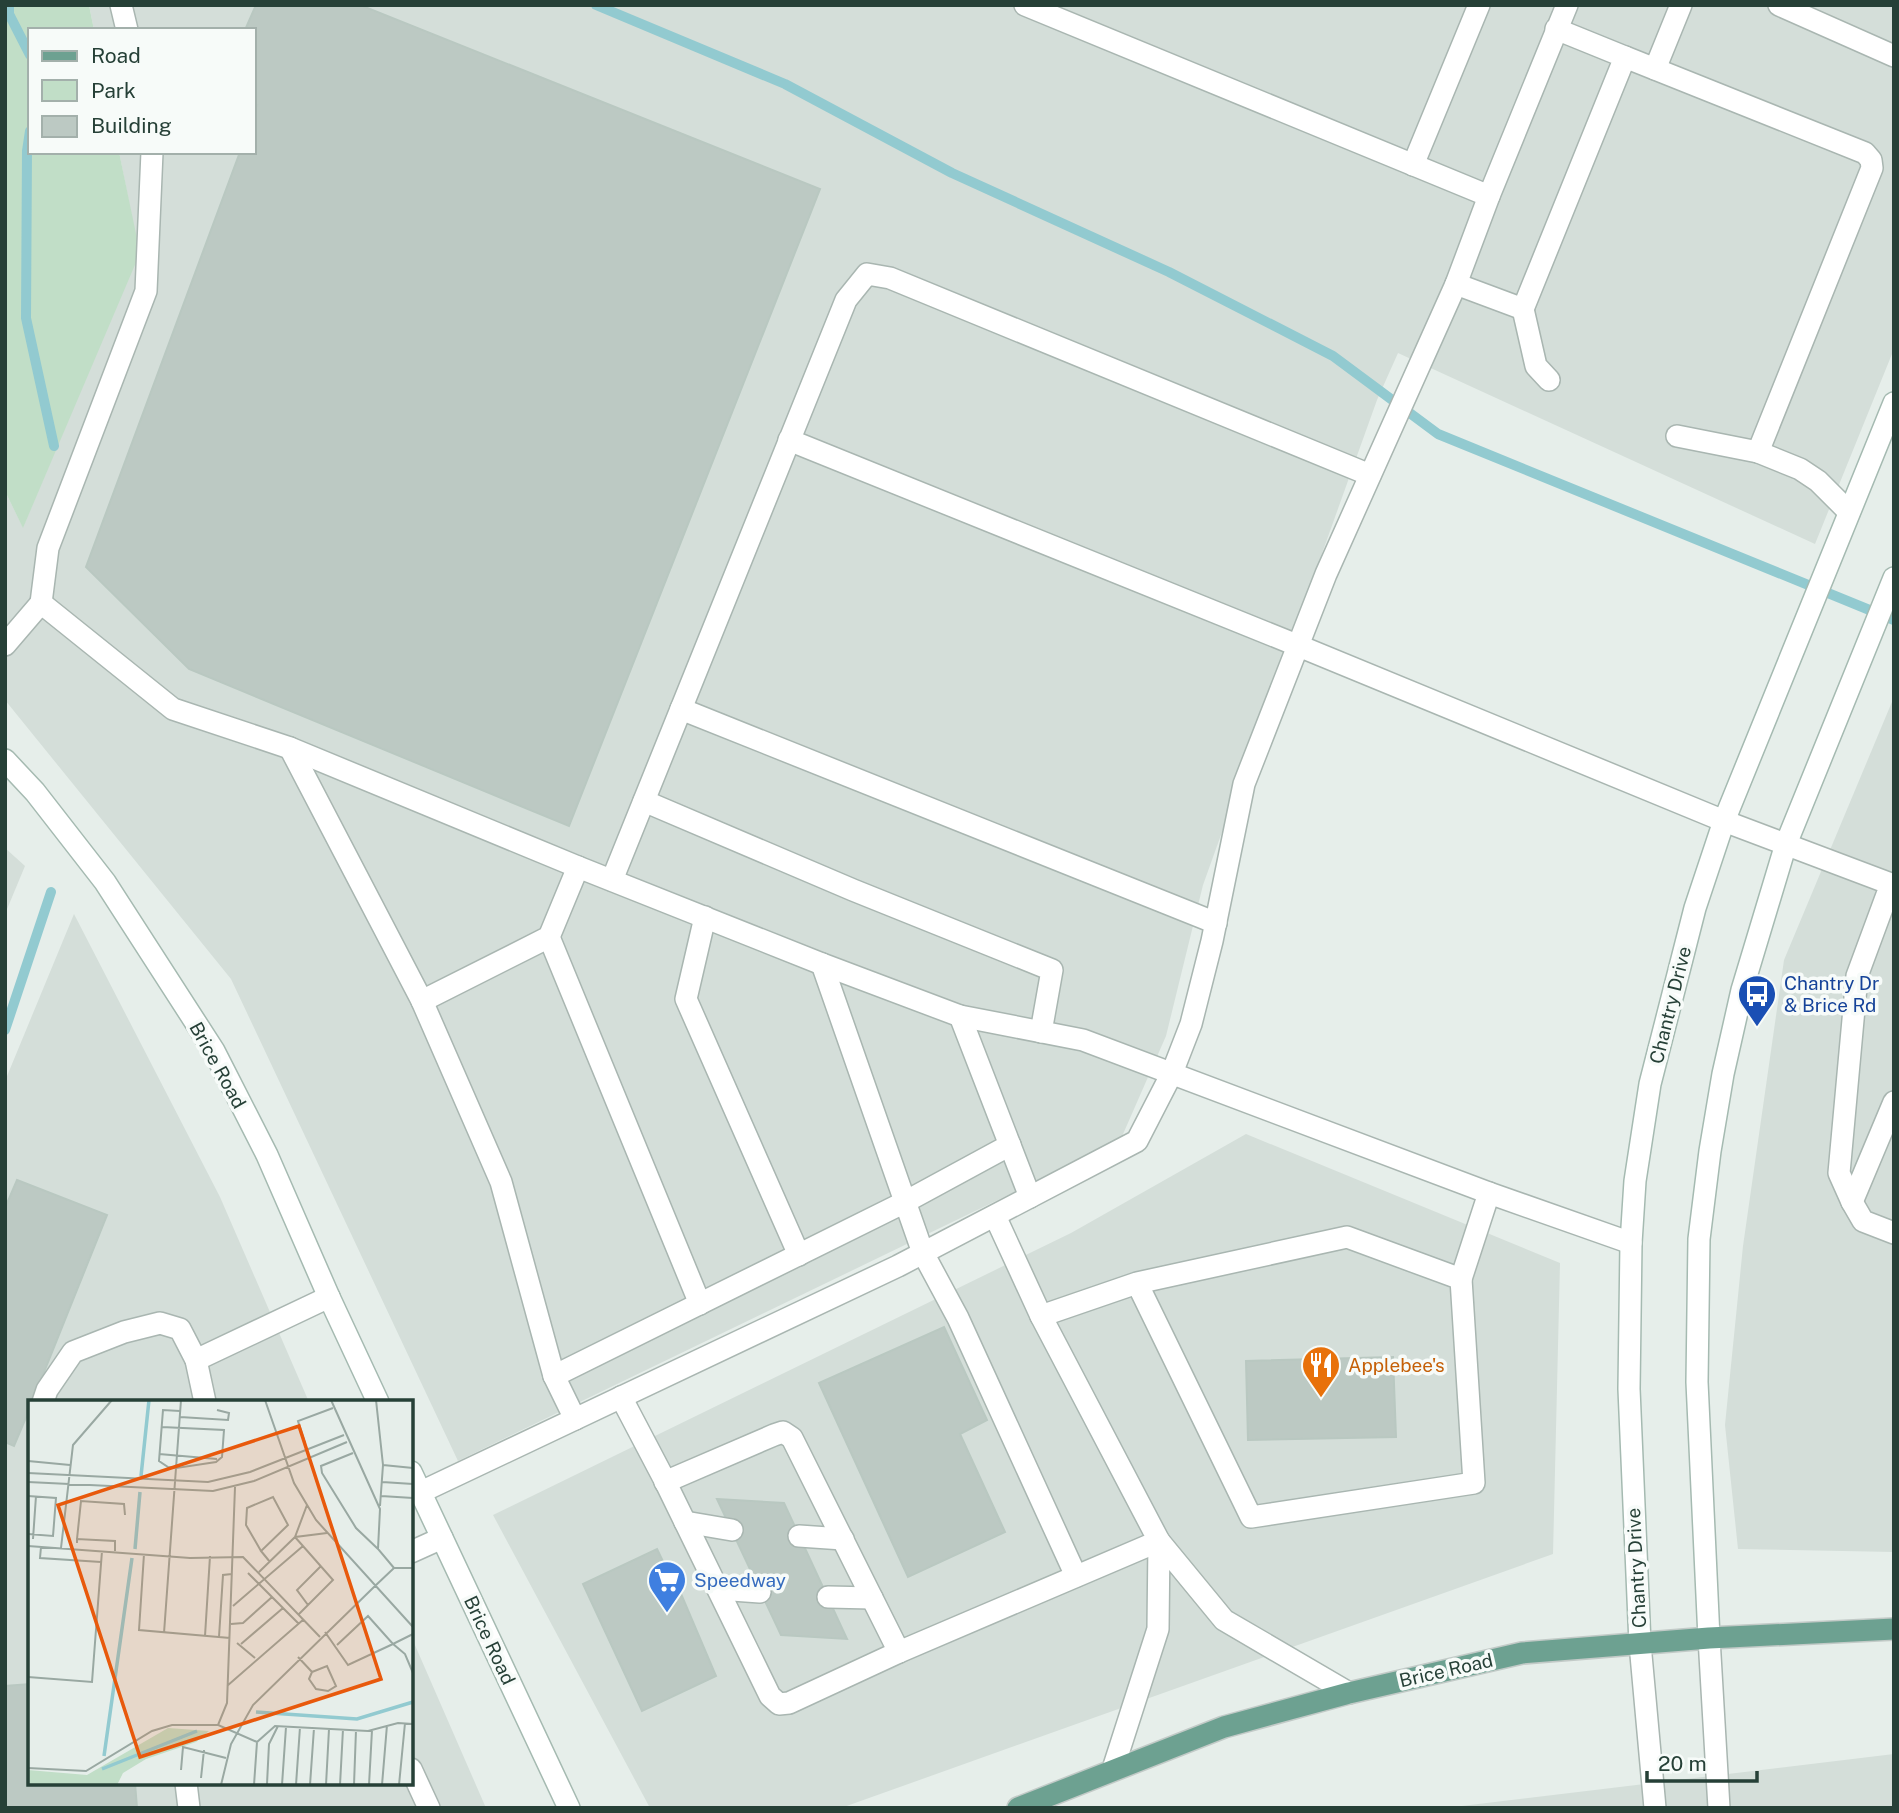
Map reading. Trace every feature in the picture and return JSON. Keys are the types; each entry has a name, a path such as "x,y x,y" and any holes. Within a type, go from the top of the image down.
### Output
{"main road":[{"name":"Brice Road","path":"1018,1808 1224,1727 1349,1693 1522,1653 1709,1638 1894,1629"}],"street":[{"path":"121,5 127,28"},
{"path":"1025,5 1489,195"},
{"path":"1413,164 1479,5"},
{"path":"421,1492 923,1253 1136,1141 1172,1073 1191,1024 1216,923 1244,784 1326,574 1456,284 1489,195 1567,5"},
{"path":"1655,69 1681,5"},
{"path":"1779,5 1894,56"},
{"path":"1556,29 1865,153 1871,159 1872,169 1758,452"},
{"path":"1549,380 1536,366 1524,309 1625,57"},
{"path":"5,645 41,603 48,548 146,291 152,154"},
{"path":"612,880 846,300 867,274 890,278 1370,475"},
{"path":"1456,284 1524,309"},
{"name":"Chantry Drive","path":"1655,1808 1640,1644 1629,1389 1630,1243 1635,1181 1650,1084 1695,908 1724,821 1894,403"},
{"path":"1676,436 1758,452 1800,469 1818,481 1849,512"},
{"path":"789,440 1724,821 1893,882 1857,976 1839,1173 1863,1221 1894,1233"},
{"path":"1720,1808 1697,1382 1699,1239 1710,1151 1723,1074 1742,990 1786,844 1894,578"},
{"path":"41,603 173,709 290,748 578,867 960,1016 1083,1040 1489,1193 1630,1243"},
{"path":"681,709 1216,923"},
{"path":"290,748 422,1001 501,1182 554,1376 575,1419"},
{"name":"Brice Road","path":"5,760 34,792 105,882 214,1051 267,1155 377,1400"},
{"path":"644,801 853,890 1052,970 1041,1032"},
{"path":"422,1001 549,937 578,867"},
{"path":"705,917 686,999 799,1255"},
{"path":"549,937 699,1304"},
{"path":"822,964 923,1253 958,1318 1076,1576"},
{"path":"960,1016 1030,1197"},
{"path":"1852,1202 1894,1102"},
{"path":"554,1376 905,1202 1010,1145"},
{"path":"1137,1283 1251,1517 1475,1483 1461,1279 1489,1193"},
{"path":"995,1216 1041,1316 1158,1541 1224,1620 1349,1693"},
{"path":"1041,1316 1137,1283 1347,1237 1461,1279"},
{"path":"196,1360 329,1297"},
{"path":"44,1400 47,1390 73,1352 124,1332 160,1324 180,1329 196,1360 205,1400"},
{"path":"621,1397 666,1482 770,1696 779,1704 789,1703 899,1652 1158,1541"},
{"path":"666,1482 783,1432 793,1438 899,1652"},
{"name":"Brice Road","path":"413,1476 569,1808"},
{"path":"685,1522 732,1530"},
{"path":"799,1536 843,1539"},
{"path":"413,1551 442,1538"},
{"path":"1113,1769 1158,1629 1158,1541"},
{"path":"718,1589 760,1592"},
{"path":"828,1597 872,1598"},
{"path":"413,1773 429,1808"},
{"path":"186,1785 189,1808"}],"shaded area":[{"path":"89,5 1894,5 1894,349 1815,544 1398,353 1377,400 1203,885 1166,1036 1120,1141 458,1461 231,979 5,700 5,491 23,527 139,253 119,154 256,154 256,28 94,28"},
{"path":"1894,697 1894,1552 1738,1549 1725,1425 1743,1246 1784,960"},
{"path":"5,848 25,866 5,914"},
{"path":"74,914 220,1197 308,1400 28,1400 28,1785 413,1785 413,1641 486,1808 5,1808 5,1081"},
{"path":"1246,1134 1560,1263 1553,1554 841,1808 650,1808 493,1515 1071,1233"},
{"path":"1894,1754 1894,1808 1445,1808"}],"green space":[{"path":"5,5 89,5 94,28 28,28 28,154 119,154 140,253 23,528 5,491"}],"building":[{"path":"256,5 360,5 820,189 569,826 189,669 86,567 239,154 256,154 256,28 246,28"},
{"path":"17,1180 107,1215 33,1400 28,1400 28,1413 14,1446 5,1442 5,1208"},
{"path":"944,1327 987,1420 960,1434 1005,1532 908,1577 819,1383"},
{"name":"Applebee's","path":"1393,1357 1396,1437 1248,1440 1246,1361"},
{"path":"717,1499 784,1503 847,1639 781,1635"},
{"path":"657,1549 670,1576 676,1582 716,1676 642,1711 583,1584"},
{"path":"28,1684 28,1785 135,1785 137,1808 5,1808 5,1686"}],"waterway":[{"path":"9,5 9,14 28,51"},
{"path":"596,5 785,84 952,173 1169,272 1333,356 1438,434 1894,620"},
{"path":"28,144 26,318 54,446"},
{"path":"5,1030 51,892"}],"place":[{"name":"Chantry Dr & Brice Rd","path":"1757,1028"},
{"name":"Applebee's","path":"1321,1399"},
{"name":"Speedway","path":"667,1614"}]}
